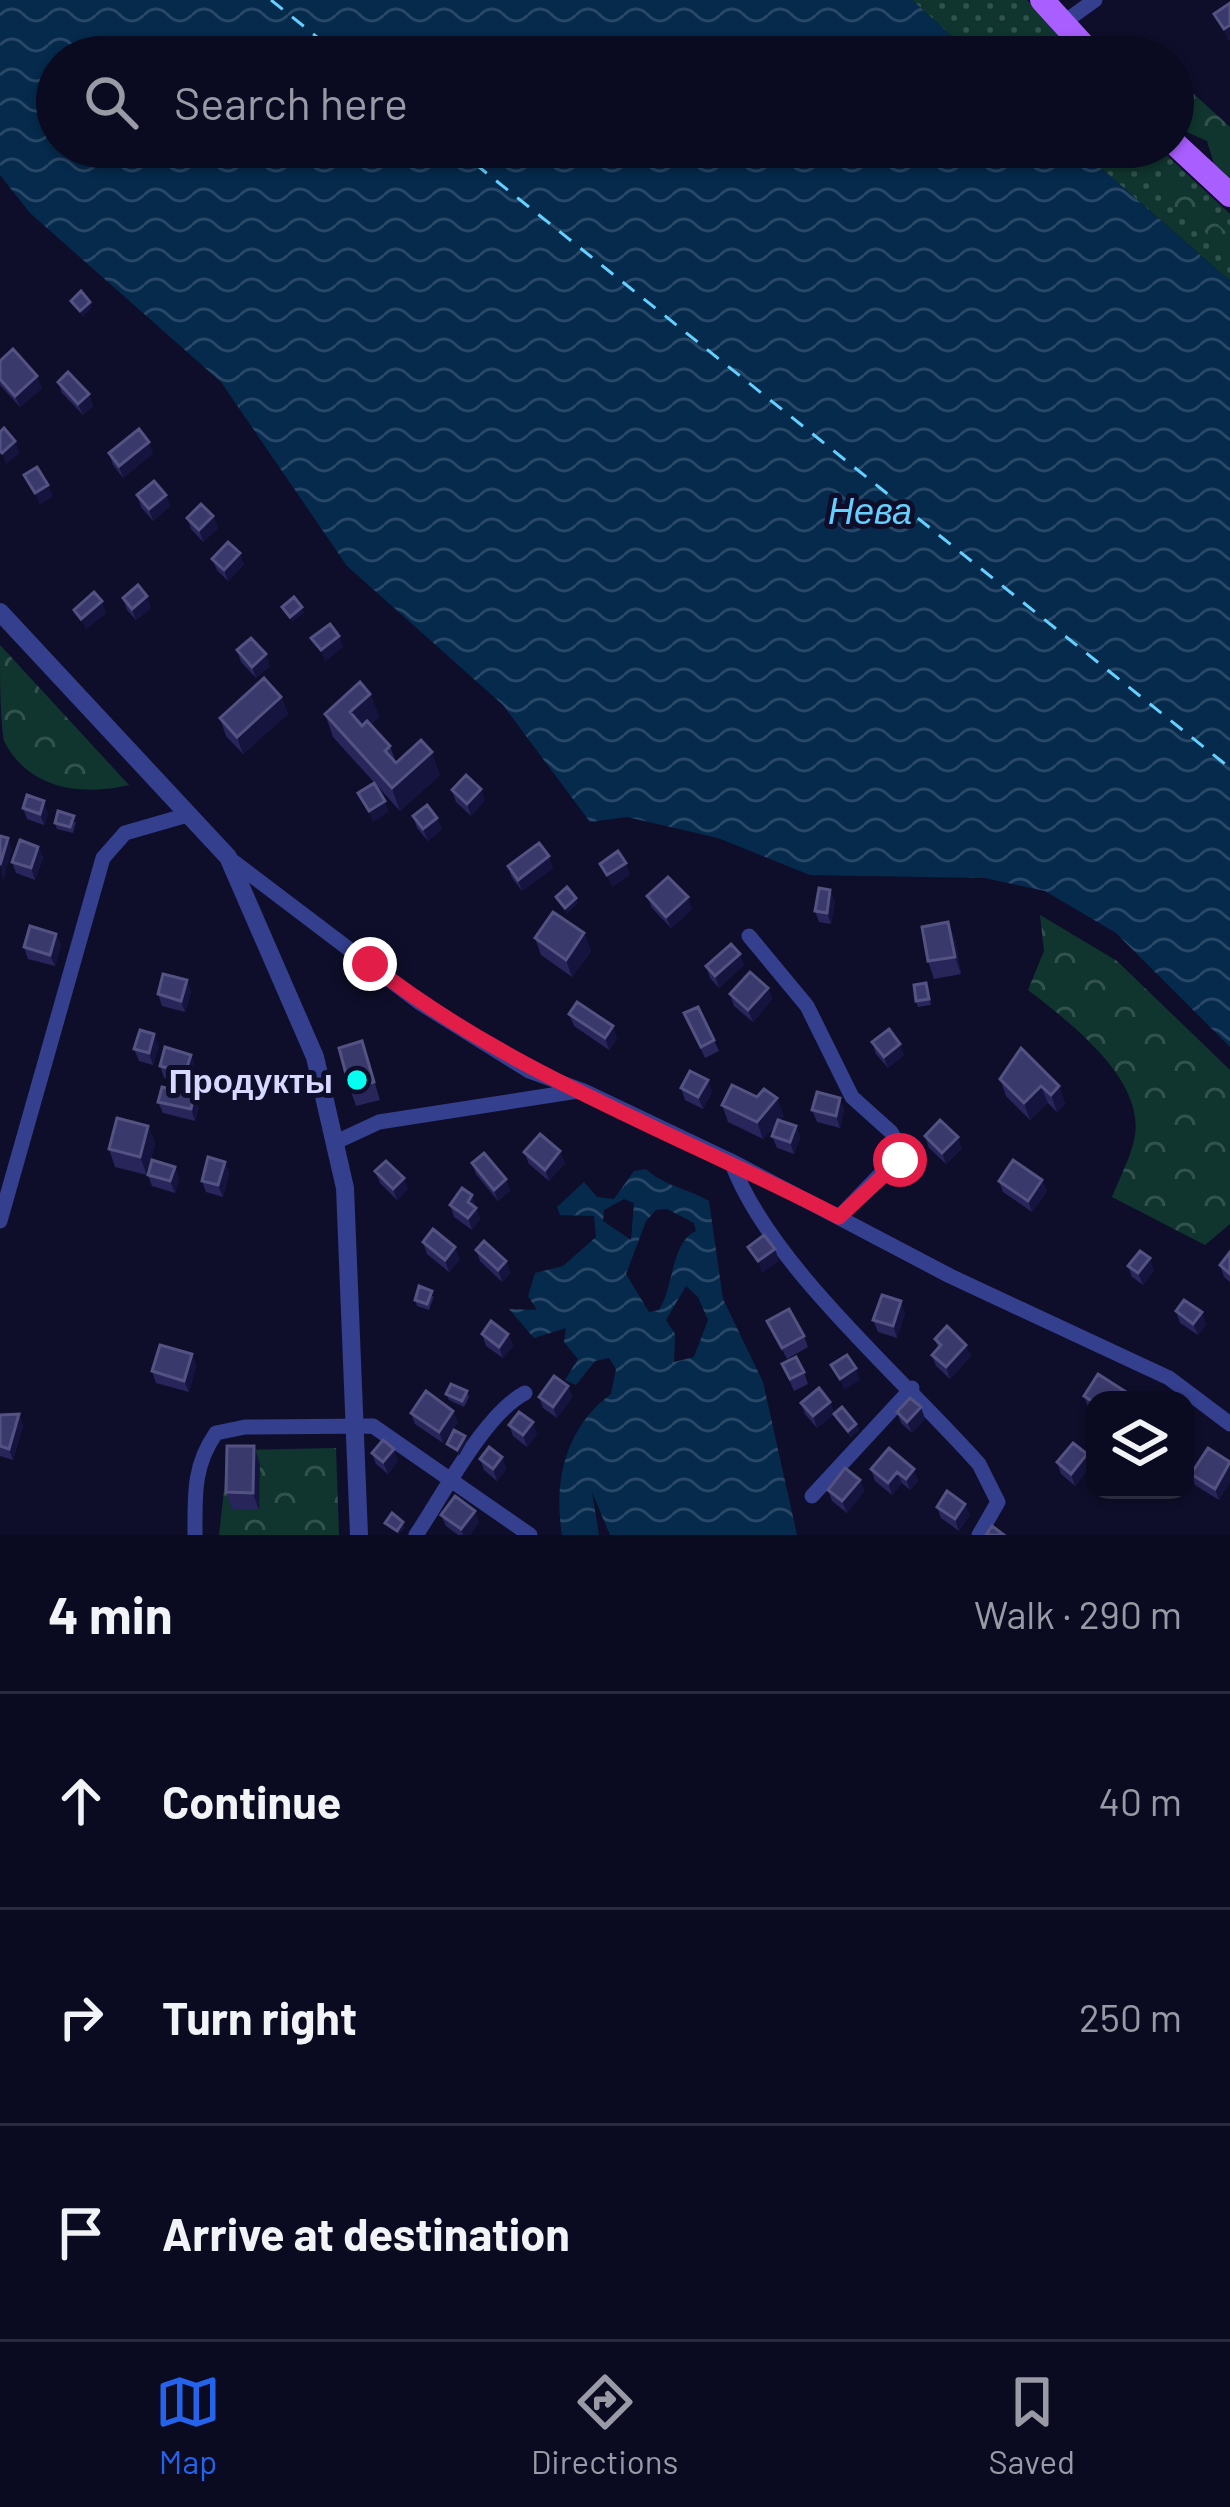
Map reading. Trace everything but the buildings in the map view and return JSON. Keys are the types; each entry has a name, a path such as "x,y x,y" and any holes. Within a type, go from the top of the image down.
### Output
{"main road":[{"path":"1042,0 1075,36"},
{"path":"1194,162 1230,195"}],"street":[{"path":"1063,23 1095,0"},
{"path":"0,612 184,816 227,857 420,1004 529,1071 584,1090 950,1276 1169,1378 1230,1424"},
{"path":"0,1220 103,858 124,832 184,816"},
{"path":"227,857 315,1057 345,1188 359,1535"},
{"path":"748,936 774,960 807,1006 853,1097 891,1132 902,1152 839,1217"},
{"path":"336,1142 379,1122 584,1090"},
{"path":"731,1161 760,1220 800,1272 912,1388 994,1487 994,1515 979,1535"},
{"path":"812,1496 912,1388"},
{"path":"416,1535 451,1477 506,1408 526,1393"},
{"path":"196,1535 194,1481 200,1455 216,1433 356,1424 387,1433 530,1535"}],"green space":[{"path":"912,0 1027,0 1059,36 952,36"},
{"path":"1194,94 1230,127 1230,178 1214,164 1207,141 1194,135"},
{"path":"1101,168 1181,168 1230,214 1230,281"},
{"path":"1172,180 1230,236 1230,263 1205,232 1159,195 1158,187"},
{"path":"0,645 129,785 93,790 58,786 27,770 15,757 4,741"},
{"path":"1040,915 1117,961 1230,1070 1230,1224 1205,1245 1112,1197 1129,1158 1135,1114 1128,1093 1099,1052 1028,990 1044,951"},
{"path":"336,1448 339,1535 219,1535 225,1482 248,1450"}],"water":[{"name":"Нева","path":"0,0 912,0 952,36 36,36 36,168 1101,168 1230,281 1230,1047 1116,933 1045,891 985,878 810,875 718,838 627,817 590,822 503,705 347,566 221,382 30,213 0,175"},
{"path":"646,1169 709,1201 723,1299 763,1382 797,1535 610,1535 592,1492 599,1535 562,1535 560,1495 566,1457 583,1422 611,1394 616,1369 609,1358 595,1361 576,1385 565,1380 578,1359 564,1342 566,1328 534,1338 509,1309 537,1310 528,1296 535,1273 563,1266 596,1237 594,1216 560,1215 557,1207 584,1182 597,1197 614,1199 634,1171","holes":["624,1199 634,1203 631,1240 603,1221 604,1210","667,1209 694,1223 696,1231 677,1255 659,1310 649,1312 626,1274 646,1221 656,1210","686,1286 698,1297 708,1320 694,1357 674,1362 675,1334 666,1320"]}],"ferry route":[{"path":"271,0 316,36"},
{"path":"480,168 1230,768"}],"place":[{"name":"Продукты","path":"357,1080"}],"route":[{"path":"370,964 420,1004 529,1071 584,1090 839,1217 900,1160"}]}
